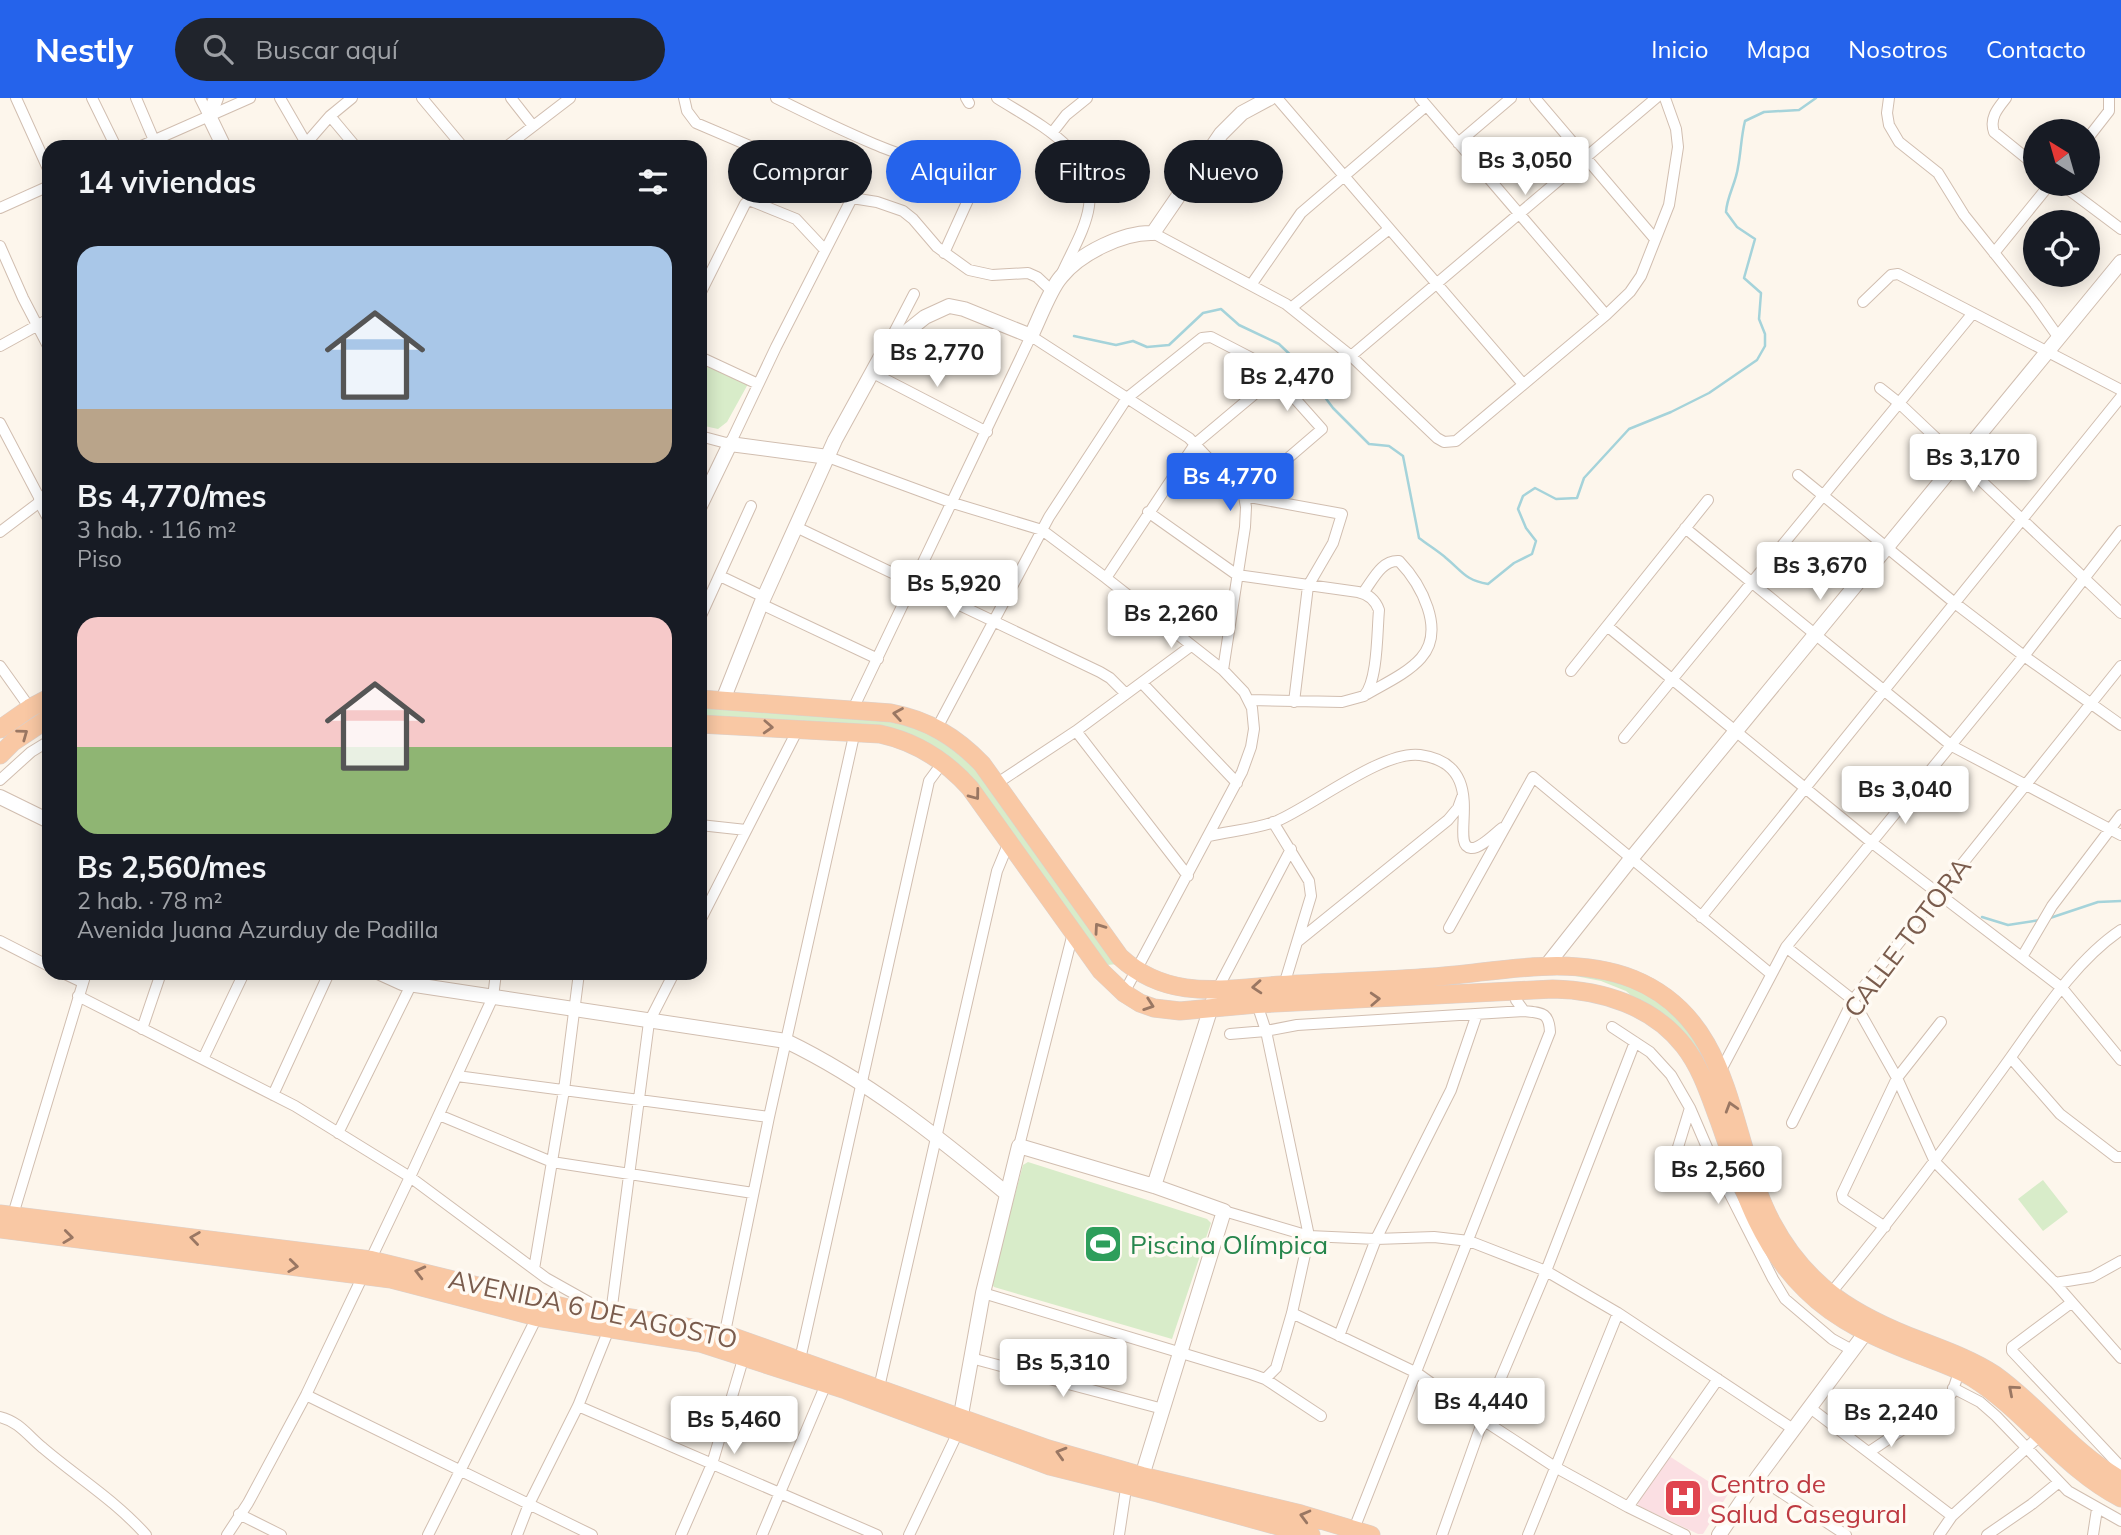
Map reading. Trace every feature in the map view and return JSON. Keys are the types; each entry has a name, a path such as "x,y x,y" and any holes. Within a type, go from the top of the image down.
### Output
{"highway":[{"path":"707,699 853,709 909,716 937,728 967,748 1108,940 1135,970 1172,986 1217,990 1433,977 1547,965 1611,972 1656,991 1685,1014 1712,1050 1770,1219 1790,1254 1807,1274 1869,1327"},
{"path":"0,729 42,702"},
{"path":"0,755 13,742 42,723"},
{"path":"707,724 855,731 905,741 943,762 970,788 1101,971 1124,993 1154,1008 1180,1011 1257,1004 1553,989 1588,992 1632,1005"},
{"path":"1436,996 1462,986 1517,979 1547,965"},
{"path":"1547,965 1563,977 1609,987 1676,1036 1695,1063 1706,1086 1740,1180 1766,1239 1807,1292 1827,1309 1984,1385 2046,1430 2077,1469 2120,1495"},
{"name":"AVENIDA 6 DE AGOSTO","path":"6,1222 368,1268 576,1310 610,1322"},
{"name":"AVENIDA 6 DE AGOSTO","path":"368,1268 391,1279 537,1317 610,1322 723,1342 959,1425 1048,1449 1311,1535"},
{"name":"AVENIDA 6 DE AGOSTO","path":"723,1342 744,1356 798,1367 826,1384 877,1395"},
{"name":"AVENIDA 6 DE AGOSTO","path":"1132,1478 1301,1514 1362,1532"}],"street":[{"path":"16,98 42,156"},
{"path":"92,98 113,140"},
{"path":"136,98 154,140"},
{"path":"200,98 221,140"},
{"path":"209,116 216,98"},
{"path":"164,140 250,98"},
{"path":"280,98 301,140"},
{"path":"308,140 330,116 352,98"},
{"path":"422,98 457,140"},
{"path":"511,98 533,126"},
{"path":"515,140 570,98"},
{"path":"684,98 687,111 696,123 736,140"},
{"path":"776,98 874,145 924,164 964,185 969,192 968,200 944,253"},
{"path":"853,709 1061,277 1089,208 1087,180 1074,154 1052,133 997,98"},
{"path":"1052,133 1066,116 1087,98"},
{"path":"1153,233 1221,135 1242,113 1270,98"},
{"path":"1277,98 1523,384"},
{"path":"1458,143 1511,98"},
{"path":"1535,98 1655,239"},
{"path":"1350,356 1656,98"},
{"path":"1061,277 1098,247 1141,232 1153,233 1291,308 1350,356 1431,433 1444,442 1451,442 1462,437 1605,315 1635,284 1669,205 1678,147 1676,130 1665,98"},
{"path":"1889,98 1889,125 1899,142 1938,173 1964,215 2059,338"},
{"path":"2006,98 1996,110 1992,126 1994,132 2023,155"},
{"path":"2100,123 2109,111 2109,98"},
{"path":"1251,285 1301,212 1423,102 1605,315"},
{"path":"330,116 350,140"},
{"path":"0,208 42,189"},
{"path":"1994,253 2040,196"},
{"path":"2077,196 2121,229"},
{"path":"707,280 744,204 749,200 796,219 825,250"},
{"path":"872,201 903,211 956,263 981,274 1028,273 1037,277 1053,292"},
{"path":"707,492 849,203"},
{"path":"1291,308 1389,229"},
{"path":"0,246 42,335"},
{"path":"1547,965 2121,261"},
{"path":"1863,302 1891,275 1898,274 2121,390"},
{"path":"723,700 762,600 828,457 915,294"},
{"path":"886,349 925,317 949,306 1031,336 1195,444 1244,496 1247,507 1223,670"},
{"path":"1624,738 1973,313"},
{"path":"0,346 42,322"},
{"path":"937,728 1042,530 1127,398 1202,338 1211,337 1265,365 1322,429 1244,496"},
{"path":"707,359 758,384"},
{"path":"873,373 987,432"},
{"path":"1106,578 1195,444 1276,376"},
{"path":"1880,388 2121,613"},
{"path":"1701,917 2121,397"},
{"path":"0,423 42,493"},
{"path":"707,438 730,444 828,457 953,503 1042,530 1223,670 1250,700 1254,715 1253,738 1237,783 1124,993"},
{"path":"1798,475 1955,604 2121,724"},
{"path":"1244,496 1342,514 1333,543 1308,586 1294,702"},
{"path":"0,532 42,500"},
{"path":"1571,671 1708,500"},
{"path":"707,603 751,506"},
{"path":"1148,512 1237,575 1363,593 1373,599 1379,610 1371,684 1364,696"},
{"path":"796,527 1100,672 1126,694"},
{"path":"1685,528 1952,746 2121,835"},
{"path":"1720,1072 1786,947 1952,746 2121,531"},
{"path":"1250,700 1342,702 1364,696 1421,659 1428,648 1432,627 1429,610 1399,561 1390,561 1383,566 1363,593"},
{"path":"719,576 878,659"},
{"path":"1607,626 1871,842 2062,988 2121,1060"},
{"path":"996,784 1076,731 1191,646"},
{"path":"0,666 30,708"},
{"name":"CALLE TOTORA","path":"1792,1123 1853,1000 2121,666"},
{"path":"1142,683 1237,783"},
{"path":"707,895 746,830 798,729"},
{"path":"723,1342 769,1117 855,731"},
{"path":"1076,731 1188,876"},
{"path":"0,780 21,760 42,746"},
{"path":"1209,836 1273,822 1298,811 1371,768 1398,757 1419,754 1449,767 1458,777 1466,803 1461,834 1467,847 1480,845 1505,826"},
{"path":"798,1367 929,781 943,762"},
{"path":"1449,928 1532,777 1771,974"},
{"path":"0,787 42,807"},
{"path":"1297,942 1448,820 1458,808 1464,792"},
{"path":"0,797 42,818"},
{"path":"2022,957 2052,906 2121,815"},
{"path":"1273,822 1309,881 1311,896 1284,985"},
{"path":"707,826 746,830"},
{"path":"877,1395 996,871 1009,842"},
{"path":"1154,1186 1217,990 1291,849"},
{"path":"1830,1294 1935,1162 2062,988 2102,942 2121,930"},
{"path":"909,1535 959,1425 983,1293 1006,1193 1073,933"},
{"path":"0,941 42,962"},
{"path":"1786,947 1853,1000 1897,1078 1935,1162 2055,1283 2121,1358"},
{"path":"6,1222 83,980"},
{"path":"142,1029 159,980"},
{"path":"202,1059 241,980"},
{"path":"273,1095 326,980"},
{"path":"338,1133 411,980"},
{"path":"416,980 493,997 786,1041 862,1083 936,1135 1006,1193"},
{"path":"227,1535 248,1503 306,1395 368,1268 493,997 495,980"},
{"path":"534,1269 564,1090 578,980"},
{"path":"517,1535 529,1504 578,1406 610,1322 649,1022 670,980"},
{"path":"1514,991 1516,1000 1524,1011"},
{"path":"78,996 273,1095 410,1177 610,1322"},
{"path":"1257,1004 1266,1031 1309,1236 1292,1313 1276,1368 1265,1380"},
{"path":"1230,1034 1297,1025 1524,1011 1545,1015 1550,1020 1550,1032 1417,1373 1362,1532"},
{"path":"1339,1336 1376,1239 1451,1090 1477,1014"},
{"path":"1885,1227 1843,1199 1842,1194 1897,1078 1941,1022"},
{"path":"1612,1027 1650,1052 1671,1075 1785,1299 1832,1339 1852,1350"},
{"path":"1441,1535 1483,1420 1546,1270 1635,1042"},
{"path":"2011,1058 2060,1114 2116,1157 2121,1157"},
{"path":"457,1076 769,1117"},
{"path":"1675,1157 1690,1108"},
{"path":"439,1115 552,1162 753,1193"},
{"path":"1019,1146 1309,1236 1376,1239 1434,1237 1469,1241 1546,1270 1618,1313 1793,1429"},
{"path":"1119,1535 1132,1478 1163,1409 1224,1211"},
{"path":"2055,1283 2092,1276 2121,1261"},
{"path":"983,1293 1180,1351 1265,1380 1321,1416"},
{"path":"2071,1303 2012,1347 2012,1351 2121,1466"},
{"path":"1292,1313 1417,1373 1555,1466 1685,1535"},
{"path":"1528,1535 1618,1313"},
{"path":"428,1535 537,1317"},
{"path":"1719,1535 1758,1477 1869,1327"},
{"path":"681,1535 712,1464 744,1356"},
{"path":"971,1358 1163,1409"},
{"path":"1869,1452 1945,1401 1959,1372 1989,1409 2059,1482 2080,1500 2121,1521"},
{"path":"1628,1507 1718,1379"},
{"path":"761,1535 826,1384"},
{"path":"306,1395 590,1534"},
{"path":"578,1406 877,1535"},
{"path":"1810,1407 1952,1516"},
{"path":"0,1417 21,1426 40,1446 131,1518 146,1535"},
{"path":"1939,1535 1952,1516 2046,1430"},
{"path":"1758,1477 1846,1535"},
{"path":"1987,1535 2059,1482"},
{"path":"2093,1535 2097,1509"},
{"path":"239,1514 281,1535"},
{"path":"844,1535 849,1523"}],"shaded area":[{"name":"Centro de Salud Casegural","path":"1669,1456 1728,1494 1703,1534 1639,1506 1637,1502"}],"green space":[{"path":"707,364 748,384 727,422 718,429 707,427"},
{"path":"707,707 895,722 940,737 978,769 1117,964 1107,965 1046,882 916,739 707,719"},
{"path":"1565,974 1608,977 1654,995 1701,1042 1731,1124 1714,1093 1634,998 1626,991 1601,981"},
{"name":"Piscina Olímpica","path":"1028,1162 1207,1219 1211,1223 1172,1339 994,1287 991,1283 1023,1165"},
{"path":"2043,1180 2068,1212 2043,1231 2018,1199"}],"waterway":[{"path":"1074,336 1116,345 1133,341 1147,347 1169,345 1203,313 1221,309 1239,325 1279,344 1300,364 1333,408 1369,444 1389,446 1403,456 1419,538 1469,578 1488,584 1514,563 1532,554 1536,541 1526,528 1518,509 1523,496 1535,488 1556,499 1577,498 1584,478 1629,429 1709,393 1757,360 1765,346 1765,334 1759,319 1761,293 1744,278 1755,239 1737,227 1726,212 1737,173 1745,121 1764,112 1799,110 1816,98"},
{"path":"2050,918 2098,902 2121,901"},
{"path":"1982,917 2008,925 2040,920"}],"place":[{"name":"Piscina Olímpica","path":"1103,1244"},
{"name":"Centro de Salud Casegural","path":"1683,1498"}]}
